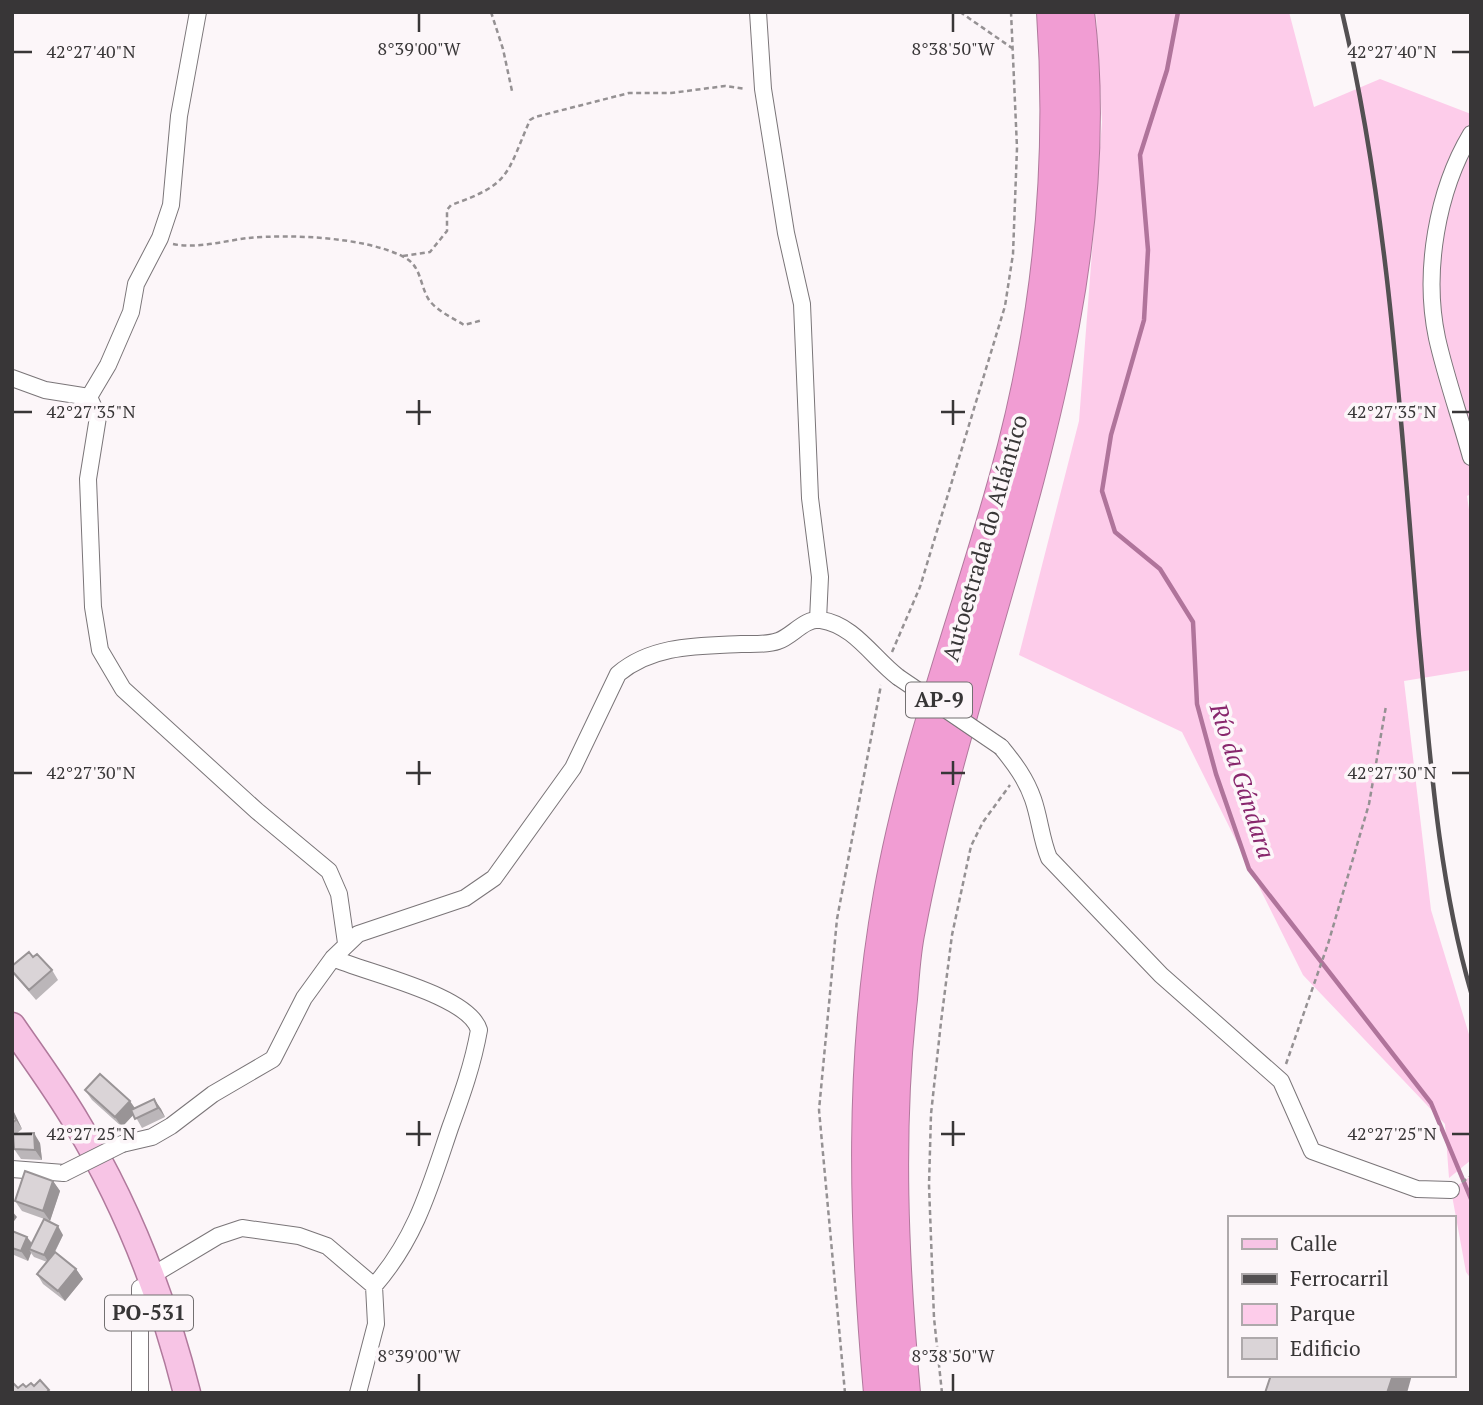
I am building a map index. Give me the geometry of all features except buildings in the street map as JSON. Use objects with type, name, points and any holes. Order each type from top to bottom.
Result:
[{"type":"highway","name":"Autoestrada do Atlántico","points":[[879,1393],[867,1258],[865,1177],[873,1005],[889,892],[904,826],[1005,477],[1030,369],[1047,272],[1055,180],[1055,61],[1052,12]]},
{"type":"highway","name":"Autoestrada do Atlántico","points":[[905,1393],[892,1163],[895,1059],[909,930],[946,776],[1028,482],[1063,332],[1083,180],[1084,103],[1079,12]]},
{"type":"main road","name":"PO-531","points":[[12,1026],[76,1121],[130,1223],[172,1393]]},
{"type":"main road","name":"PO-531","points":[[12,1048],[80,1155],[171,1329],[187,1393]]},
{"type":"street","points":[[89,397],[108,365],[131,312],[136,284],[160,238],[171,205],[185,74],[198,12]]},
{"type":"street","points":[[758,12],[763,89],[786,233],[802,304],[810,498],[820,577],[818,620]]},
{"type":"street","points":[[1471,134],[1459,154],[1442,202],[1433,303],[1437,336],[1471,457]]},
{"type":"street","points":[[12,378],[45,390],[89,397]]},
{"type":"street","points":[[89,397],[98,417],[88,479],[93,607],[100,650],[123,690],[257,811],[329,871],[339,894],[346,943]]},
{"type":"street","points":[[12,1169],[64,1173],[122,1144],[152,1137],[213,1094],[273,1059],[304,998],[346,943],[358,934],[465,898],[494,878],[573,768],[618,674],[630,664],[654,653],[687,647],[778,641],[804,624],[818,620],[849,631],[898,677],[1002,747],[1021,771],[1034,800],[1041,839],[1058,869],[1161,975],[1281,1081],[1312,1151],[1417,1189],[1451,1190]]},
{"type":"street","points":[[333,958],[436,993],[470,1014],[476,1020],[479,1030],[464,1092],[425,1202],[397,1260],[374,1286],[376,1324],[358,1393]]},
{"type":"street","points":[[141,1393],[145,1282],[218,1236],[242,1228],[299,1236],[327,1247],[374,1286]]},
{"type":"path","points":[[491,12],[503,48],[512,91]]},
{"type":"path","points":[[960,12],[1014,48]]},
{"type":"path","points":[[403,256],[430,252],[447,231],[447,210],[451,205],[498,185],[505,177],[530,120],[535,117],[643,92],[671,93],[725,86],[763,89]]},
{"type":"path","points":[[160,238],[176,245],[194,245],[292,236],[364,245],[403,256],[417,266],[430,302],[444,313],[464,325],[483,320]]},
{"type":"path","points":[[1281,1081],[1328,944],[1369,804],[1386,706]]},
{"type":"path","points":[[942,1393],[934,1318],[929,1185],[931,1114],[952,934],[971,846],[983,822],[1021,771]]},
{"type":"green space","points":[[1096,12],[1289,12],[1314,107],[1380,79],[1471,114],[1471,494],[1467,496],[1471,523],[1471,670],[1404,681],[1431,910],[1471,1041],[1471,1160],[1449,1178],[1445,1124],[1303,975],[1182,732],[1019,655],[1079,421],[1102,122]]},
{"type":"green space","points":[[1471,1176],[1471,1279],[1466,1272],[1451,1190]]},
{"type":"waterway","name":"Río da Gándara","points":[[1178,12],[1167,70],[1140,155],[1148,250],[1144,320],[1111,435],[1102,491],[1115,532],[1160,569],[1193,622],[1197,704],[1216,774],[1249,869],[1431,1103],[1471,1199]]},
{"type":"railway","points":[[1342,12],[1372,166],[1383,244],[1437,816],[1450,905],[1471,992]]}]
